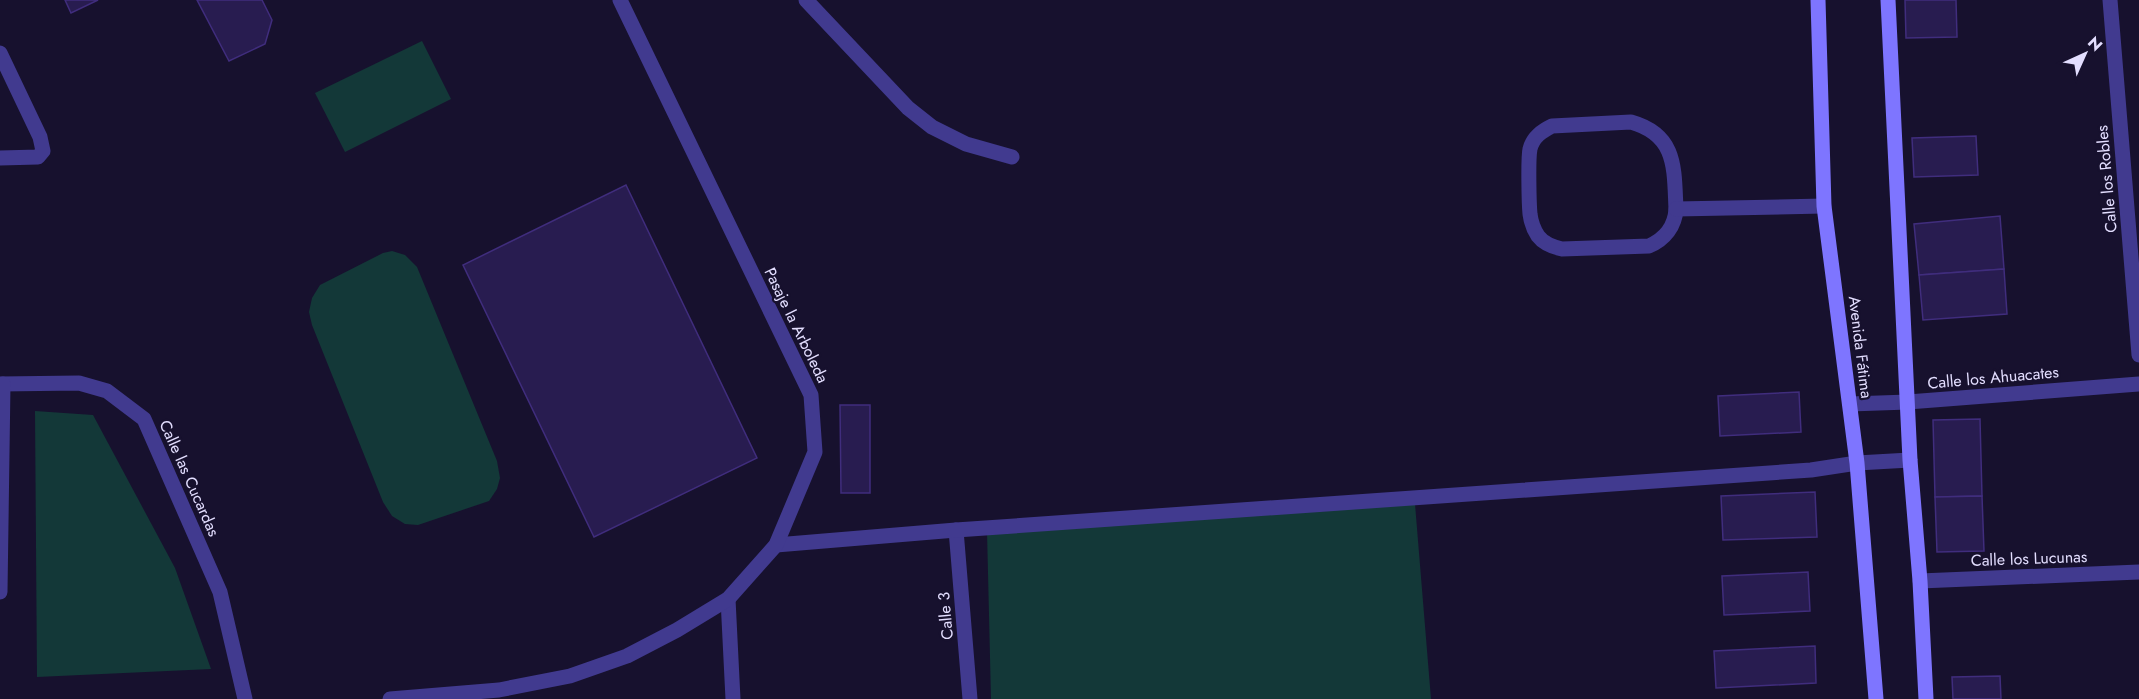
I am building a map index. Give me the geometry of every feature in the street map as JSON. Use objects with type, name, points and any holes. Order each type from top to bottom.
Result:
[{"type":"main road","name":"Avenida Fátima","points":[[1818,0],[1824,206],[1857,463],[1876,699]]},
{"type":"main road","points":[[1888,0],[1910,460],[1920,581],[1926,699]]},
{"type":"street","name":"Pasaje la Arboleda","points":[[390,699],[499,694],[570,676],[627,656],[677,630],[728,599],[776,544],[815,452],[811,395],[620,0]]},
{"type":"street","points":[[806,0],[908,108],[932,127],[966,144],[1012,158]]},
{"type":"street","name":"Calle los Robles","points":[[2110,0],[2139,355]]},
{"type":"street","points":[[0,53],[40,137],[43,151],[38,157],[0,158]]},
{"type":"street","points":[[1631,122],[1646,126],[1657,133],[1670,152],[1676,209],[1676,218],[1666,234],[1649,246],[1562,249],[1549,245],[1540,239],[1534,230],[1530,214],[1529,150],[1534,138],[1542,130],[1563,124],[1631,122]]},
{"type":"street","points":[[1676,209],[1824,206]]},
{"type":"street","name":"Calle las Cucardas","points":[[2,384],[80,383],[108,391],[144,419],[220,592],[245,699]]},
{"type":"street","points":[[0,592],[2,384]]},
{"type":"street","name":"Calle los Ahuacates","points":[[1850,404],[1908,402],[2139,384]]},
{"type":"street","points":[[776,544],[1811,470],[1857,463],[1910,460]]},
{"type":"street","name":"Calle 3","points":[[956,530],[970,699]]},
{"type":"street","name":"Calle los Lucunas","points":[[1920,581],[2139,572]]},
{"type":"street","points":[[728,599],[733,699]]},
{"type":"green space","points":[[422,41],[451,99],[345,152],[315,93]]},
{"type":"green space","points":[[392,251],[405,255],[417,267],[497,461],[500,478],[497,489],[489,501],[418,525],[405,524],[392,516],[383,502],[312,325],[309,312],[312,298],[320,285],[383,253]]},
{"type":"green space","points":[[35,411],[93,415],[175,568],[211,669],[37,677]]},
{"type":"green space","points":[[1415,504],[1431,699],[991,699],[987,531]]},
{"type":"building","points":[[65,0],[98,0],[71,13]]},
{"type":"building","points":[[197,0],[262,0],[272,20],[265,44],[229,61]]},
{"type":"building","points":[[1905,0],[1956,0],[1957,37],[1906,38]]},
{"type":"building","points":[[1976,136],[1978,175],[1914,177],[1912,138]]},
{"type":"building","points":[[626,185],[757,458],[594,537],[463,265]]},
{"type":"building","points":[[2000,216],[2004,269],[1919,275],[1914,224]]},
{"type":"building","points":[[2004,269],[2007,314],[1923,320],[1919,275]]},
{"type":"building","points":[[1799,392],[1801,432],[1720,436],[1718,396]]},
{"type":"building","points":[[840,405],[870,405],[870,493],[841,493]]},
{"type":"building","points":[[1980,419],[1982,496],[1935,497],[1933,420]]},
{"type":"building","points":[[1815,492],[1817,537],[1723,540],[1721,496]]},
{"type":"building","points":[[1982,496],[1984,551],[1937,552],[1935,497]]},
{"type":"building","points":[[1808,572],[1810,611],[1724,615],[1722,576]]},
{"type":"building","points":[[1815,646],[1816,683],[1716,688],[1714,651]]},
{"type":"building","points":[[2000,676],[2001,699],[1953,699],[1952,677]]}]
